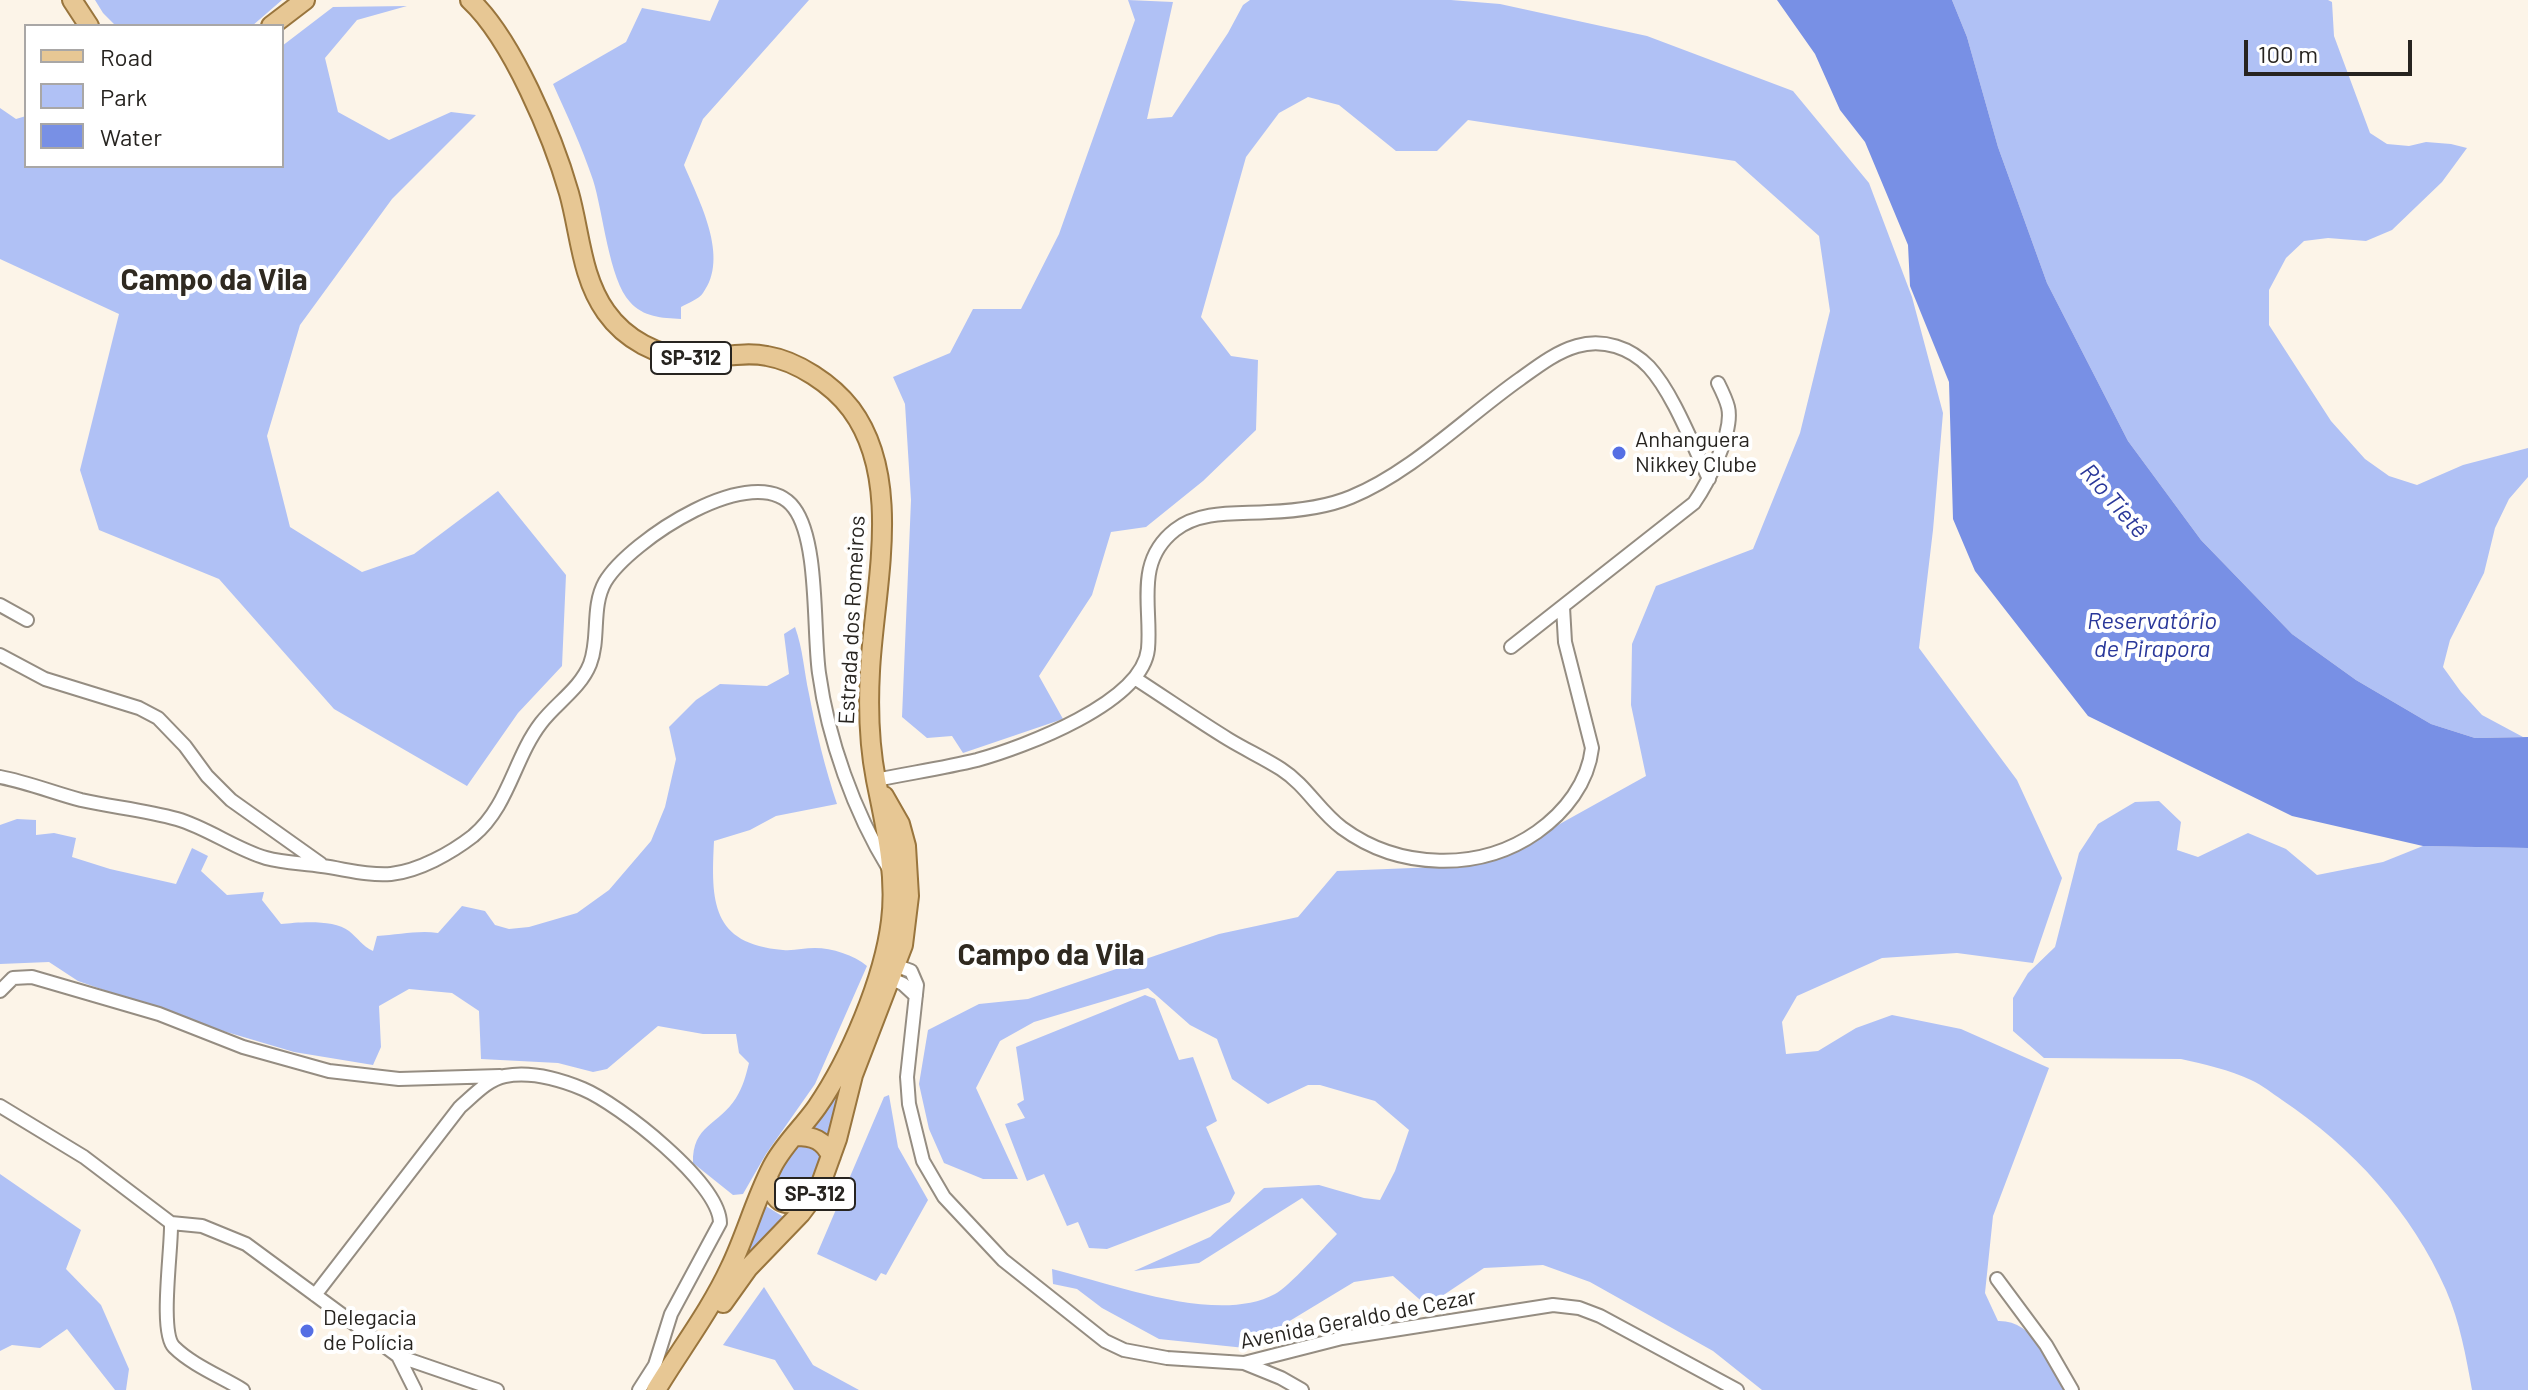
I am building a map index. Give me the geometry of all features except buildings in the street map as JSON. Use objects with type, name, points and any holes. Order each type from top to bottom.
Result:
[{"type":"main road","points":[[72,0],[88,24]]},
{"type":"main road","points":[[274,24],[305,0]]},
{"type":"main road","name":"Estrada dos Romeiros","points":[[470,0],[487,18],[503,43],[540,114],[569,194],[586,271],[597,299],[608,316],[625,334],[660,352],[690,358],[767,356],[808,373],[828,387],[842,398],[859,422],[874,463],[882,515],[869,680],[869,724],[892,873],[887,970],[819,1189],[801,1213],[748,1268],[668,1390]]},
{"type":"main road","name":"Estrada dos Romeiros","points":[[656,1390],[727,1275],[774,1164],[832,1084],[907,922],[906,846],[900,824],[877,783]]},
{"type":"main road","points":[[796,1136],[823,1142],[831,1156]]},
{"type":"main road","points":[[768,1177],[773,1195],[782,1203],[810,1200]]},
{"type":"street","points":[[877,783],[978,759],[1047,735],[1110,701],[1136,679],[1148,650],[1147,581],[1151,565],[1167,537],[1179,527],[1210,517],[1328,504],[1365,491],[1399,470],[1544,363],[1577,346],[1593,342],[1611,344],[1630,352],[1648,366],[1662,385],[1709,479]]},
{"type":"street","points":[[1511,647],[1694,503],[1709,479],[1729,419],[1728,407],[1718,383]]},
{"type":"street","points":[[0,777],[82,800],[180,820],[267,858],[392,874],[413,869],[472,836],[498,806],[534,733],[586,672],[591,662],[600,594],[634,548],[696,509],[747,494],[766,493],[785,499],[800,516],[808,542],[819,673],[826,707],[848,782],[867,832],[909,896]]},
{"type":"street","points":[[0,605],[27,620]]},
{"type":"street","points":[[1136,679],[1196,719],[1283,770],[1312,795],[1342,828],[1364,842],[1422,860],[1451,861],[1487,856],[1521,843],[1552,820],[1575,794],[1590,764],[1592,748],[1565,642],[1563,607]]},
{"type":"street","points":[[0,655],[45,679],[139,708],[158,718],[231,800],[324,866]]},
{"type":"street","name":"Avenida Geraldo de Cezar","points":[[887,970],[907,967],[915,977],[916,996],[907,1077],[909,1104],[923,1161],[944,1197],[1030,1283],[1105,1341],[1124,1350],[1167,1358],[1244,1363],[1342,1338],[1553,1305],[1579,1308],[1600,1316],[1737,1390]]},
{"type":"street","points":[[0,991],[13,978],[20,976],[159,1014],[243,1047],[329,1071],[399,1079],[533,1075],[557,1079],[587,1090],[623,1114],[688,1166],[720,1213],[720,1223],[666,1326],[655,1365],[639,1390]]},
{"type":"street","points":[[315,1295],[460,1107],[480,1089],[503,1076]]},
{"type":"street","points":[[0,1106],[84,1157],[171,1223],[202,1226],[246,1244],[398,1356],[497,1390]]},
{"type":"street","points":[[171,1223],[166,1320],[169,1340],[182,1354],[243,1390]]},
{"type":"street","points":[[1997,1279],[2046,1345],[2072,1390]]},
{"type":"street","points":[[398,1356],[415,1390]]},
{"type":"street","points":[[655,1365],[675,1359]]},
{"type":"street","points":[[1244,1363],[1302,1390]]},
{"type":"green space","points":[[95,0],[282,0],[254,24],[114,24]]},
{"type":"green space","points":[[719,0],[809,0],[703,119],[684,165],[709,229],[714,263],[711,279],[701,295],[681,307],[681,319],[660,317],[635,307],[623,292],[612,262],[593,180],[553,84],[626,42],[642,8],[710,21]]},
{"type":"green space","points":[[1128,0],[1173,2],[1147,119],[1172,117],[1243,5],[1250,0],[1451,0],[1500,4],[1647,36],[1793,91],[1869,183],[1912,297],[1943,413],[1919,648],[2017,780],[2062,878],[2033,963],[1957,953],[1882,958],[1797,996],[1782,1022],[1786,1054],[1818,1051],[1856,1028],[1892,1015],[1961,1029],[2049,1068],[1993,1216],[1985,1293],[1998,1321],[2022,1328],[2040,1345],[2066,1390],[1762,1390],[1713,1351],[1590,1282],[1543,1265],[1484,1268],[1427,1306],[1393,1276],[1354,1282],[1245,1348],[1159,1339],[1102,1308],[1077,1289],[1053,1284],[1052,1269],[1134,1292],[1195,1304],[1252,1302],[1275,1294],[1337,1234],[1302,1198],[1199,1263],[1134,1271],[1210,1237],[1264,1188],[1319,1185],[1380,1200],[1395,1171],[1409,1130],[1375,1101],[1320,1085],[1308,1085],[1268,1104],[1232,1079],[1217,1039],[1190,1025],[1148,988],[1034,1022],[1000,1041],[976,1088],[1018,1179],[983,1179],[944,1163],[929,1129],[919,1084],[928,1030],[979,1004],[1028,999],[1219,934],[1298,917],[1337,871],[1463,866],[1513,850],[1646,776],[1631,705],[1632,644],[1656,586],[1753,549],[1800,433],[1830,311],[1819,236],[1735,161],[1468,120],[1437,151],[1396,151],[1339,105],[1308,97],[1279,113],[1246,157],[1201,317],[1231,356],[1258,360],[1256,430],[1203,481],[1146,527],[1111,532],[1092,595],[1039,676],[1063,719],[963,753],[952,736],[927,738],[902,717],[911,500],[905,404],[893,377],[950,353],[973,309],[1021,309],[1059,234],[1135,20]]},
{"type":"green space","points":[[1952,0],[2328,0],[2332,2],[2334,36],[2370,133],[2387,144],[2409,146],[2426,142],[2467,148],[2442,182],[2392,230],[2366,241],[2328,238],[2304,241],[2286,258],[2269,290],[2269,325],[2331,421],[2365,459],[2389,476],[2417,485],[2463,465],[2528,448],[2528,477],[2509,499],[2495,528],[2484,573],[2450,640],[2443,667],[2482,715],[2523,737],[2475,738],[2431,724],[2356,680],[2292,634],[2201,540],[2128,441],[2047,283],[1998,147],[1967,37]]},
{"type":"green space","points":[[407,6],[357,20],[325,58],[338,112],[389,140],[451,112],[476,115],[392,199],[300,325],[267,436],[290,527],[362,572],[414,554],[498,491],[566,575],[562,666],[518,713],[467,786],[334,709],[219,579],[99,530],[80,470],[119,314],[0,259],[0,108],[16,119],[24,117],[24,168],[284,168],[284,44],[333,7]]},
{"type":"green space","points":[[795,627],[818,736],[837,804],[776,816],[750,830],[714,841],[716,900],[720,916],[741,939],[783,950],[828,949],[849,955],[867,966],[815,1084],[766,1154],[743,1194],[733,1195],[693,1163],[697,1141],[729,1107],[744,1081],[749,1063],[739,1053],[736,1034],[703,1034],[658,1026],[607,1069],[593,1072],[558,1063],[481,1059],[479,1011],[452,993],[409,989],[379,1006],[381,1047],[373,1065],[294,1052],[213,1028],[78,981],[49,962],[0,964],[0,825],[17,819],[36,820],[36,835],[54,833],[76,838],[72,857],[176,884],[192,848],[208,856],[201,871],[227,895],[264,892],[262,900],[281,924],[316,922],[343,927],[373,951],[377,936],[438,933],[462,906],[485,911],[495,925],[509,929],[529,927],[577,913],[609,890],[651,841],[665,807],[676,759],[669,727],[696,700],[720,684],[767,686],[789,674],[784,634]]},
{"type":"green space","points":[[2159,801],[2181,822],[2177,850],[2198,857],[2248,833],[2286,849],[2317,875],[2383,862],[2423,846],[2528,848],[2528,1390],[2472,1390],[2451,1302],[2416,1234],[2378,1183],[2356,1160],[2308,1118],[2271,1092],[2234,1073],[2181,1059],[2044,1058],[2013,1031],[2013,998],[2028,973],[2055,947],[2079,853],[2098,824],[2135,802]]},
{"type":"green space","points":[[1145,995],[1155,999],[1179,1060],[1193,1057],[1217,1121],[1206,1127],[1235,1193],[1230,1202],[1107,1249],[1089,1248],[1078,1222],[1067,1226],[1044,1174],[1027,1181],[1005,1124],[1025,1118],[1017,1104],[1024,1100],[1016,1047]]},
{"type":"green space","points":[[842,1083],[831,1142],[804,1131]]},
{"type":"green space","points":[[889,1095],[898,1147],[928,1200],[886,1275],[881,1273],[876,1281],[817,1254],[884,1097]]},
{"type":"green space","points":[[799,1143],[819,1148],[819,1163],[809,1187],[791,1201],[774,1186],[782,1159]]},
{"type":"green space","points":[[0,1174],[81,1230],[66,1269],[101,1305],[129,1369],[126,1390],[115,1390],[67,1329],[40,1348],[12,1345],[0,1351]]},
{"type":"green space","points":[[761,1203],[787,1216],[743,1259]]},
{"type":"green space","points":[[764,1287],[813,1365],[859,1390],[794,1390],[775,1360],[723,1345]]},
{"type":"water","name":"Reservatório de Pirapora","points":[[1777,0],[1952,0],[1967,37],[1998,147],[2047,283],[2128,441],[2201,540],[2292,634],[2356,680],[2431,724],[2475,738],[2528,737],[2528,848],[2423,846],[2292,816],[2088,716],[1975,571],[1953,519],[1949,382],[1910,286],[1908,245],[1865,142],[1840,110],[1815,54]]},
{"type":"place","name":"Anhanguera Nikkey Clube","points":[[1619,453]]},
{"type":"place","name":"Delegacia de Polícia","points":[[307,1331]]},
{"type":"district","name":"Campo da Vila","points":[[214,280]]},
{"type":"district","name":"Campo da Vila","points":[[1051,955]]},
{"type":"water label","name":"Rio Tietê","points":[[2114,501]]}]
